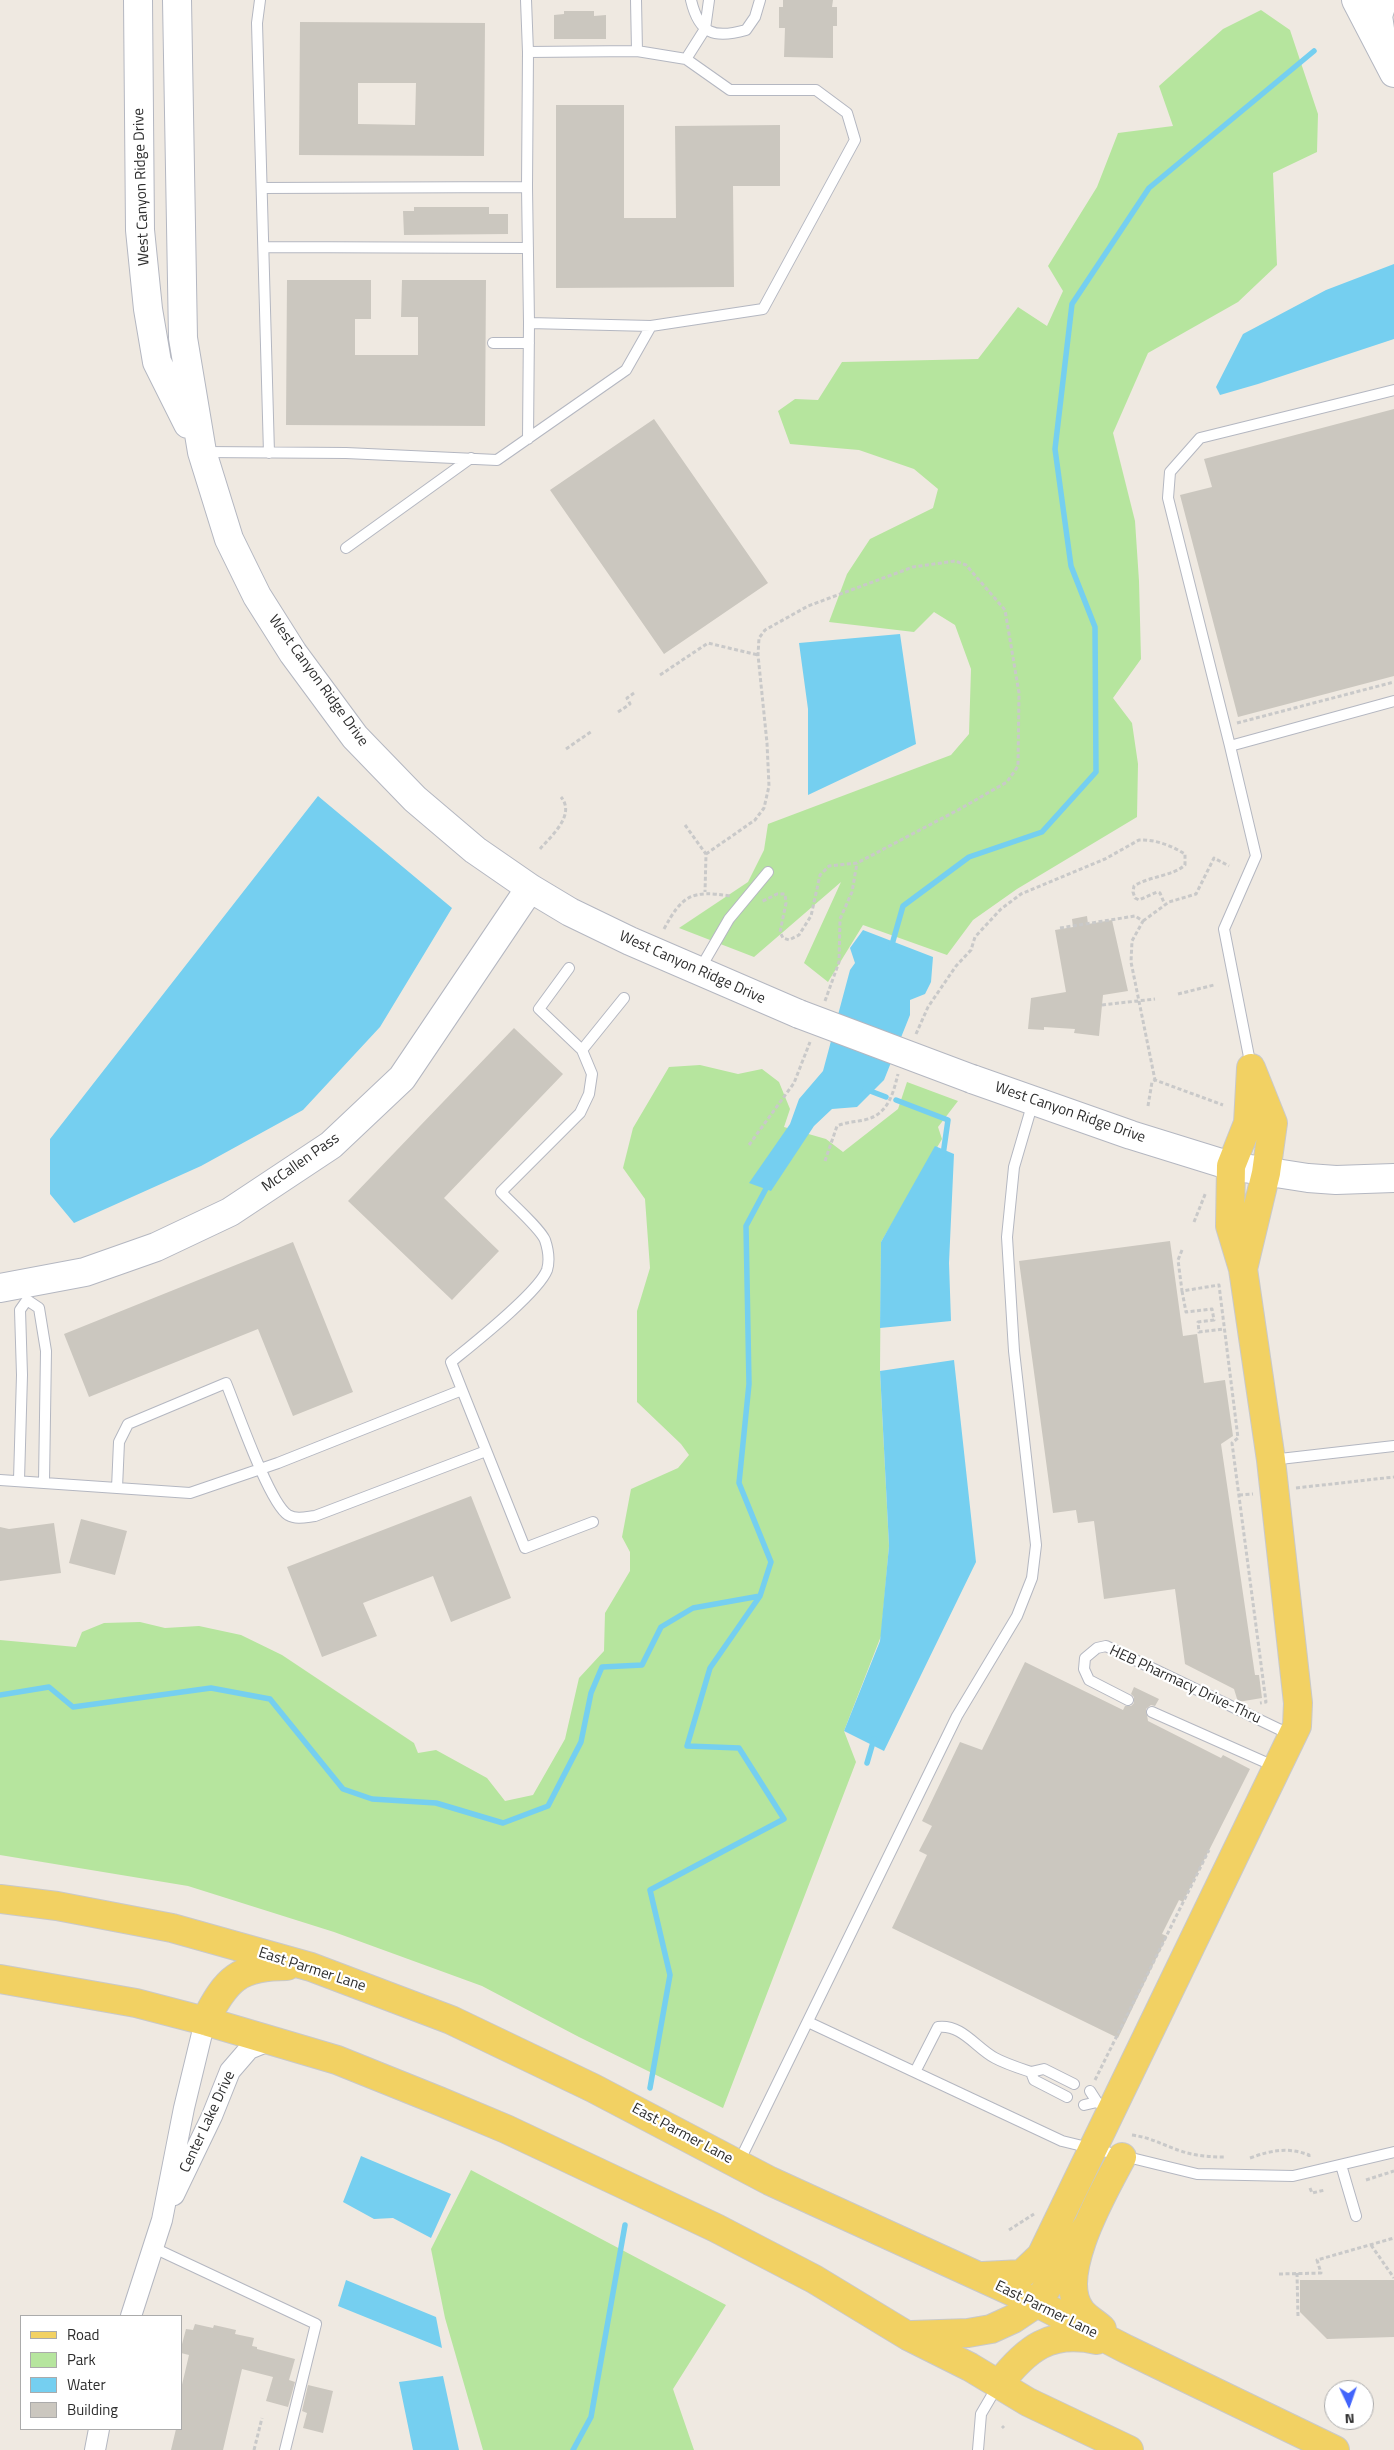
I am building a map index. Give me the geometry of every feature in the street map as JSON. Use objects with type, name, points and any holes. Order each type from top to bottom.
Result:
[{"type":"main road","points":[[976,2277],[1022,2274],[1041,2256],[1092,2149],[1104,2107],[1297,1726],[1298,1703],[1271,1460],[1243,1268],[1230,1226],[1231,1166],[1248,1123],[1251,1068]]},
{"type":"main road","points":[[1243,1268],[1266,1172],[1273,1123],[1251,1068]]},
{"type":"main road","name":"East Parmer Lane","points":[[0,1900],[58,1906],[172,1928],[311,1967],[451,2020],[593,2088],[738,2164],[976,2277],[1036,2303],[1120,2346],[1335,2450]]},
{"type":"main road","points":[[205,2020],[227,1985],[251,1968],[311,1967]]},
{"type":"main road","points":[[0,1979],[136,2003],[205,2020],[337,2060],[439,2100],[605,2174],[716,2228],[814,2279],[908,2336],[970,2367],[1028,2402],[1129,2450]]},
{"type":"main road","points":[[908,2336],[968,2333],[991,2329],[1036,2303],[1086,2228],[1124,2146]]},
{"type":"main road","points":[[1086,2228],[1072,2283],[1081,2311],[1120,2346]]},
{"type":"main road","points":[[999,2384],[1015,2363],[1042,2343],[1061,2336],[1078,2336],[1120,2346]]},
{"type":"street","points":[[130,0],[138,33]]},
{"type":"street","name":"West Canyon Ridge Drive","points":[[138,0],[140,230],[148,309],[158,362],[202,452]]},
{"type":"street","name":"West Canyon Ridge Drive","points":[[177,0],[182,338],[202,452],[229,539],[257,596],[293,653],[355,737],[415,799],[475,850],[530,888],[570,912],[799,1014],[1033,1102],[1231,1166],[1336,1180],[1394,1178]]},
{"type":"street","points":[[178,46],[190,0]]},
{"type":"street","points":[[1356,0],[1389,62]]},
{"type":"street","points":[[1383,0],[1378,16],[1389,62]]},
{"type":"street","name":"McCallen Pass","points":[[17,1290],[85,1272],[156,1247],[230,1212],[331,1145],[402,1078],[530,888]]},
{"type":"street","name":"Center Lake Drive","points":[[130,2315],[162,2220],[184,2108],[205,2020]]},
{"type":"street","name":"Center Lake Drive","points":[[162,2220],[212,2116],[230,2072],[250,2049],[272,2040]]},
{"type":"street","points":[[95,2450],[99,2430]]},
{"type":"lane","points":[[260,0],[257,23],[269,452]]},
{"type":"lane","points":[[526,0],[528,52],[526,187],[529,323],[528,439]]},
{"type":"lane","points":[[636,0],[636,51]]},
{"type":"lane","points":[[691,0],[696,19],[705,30],[727,35],[746,30],[755,17],[760,0]]},
{"type":"lane","points":[[686,59],[705,30],[709,0]]},
{"type":"lane","points":[[528,52],[636,51],[686,59],[730,90],[816,90],[847,113],[856,140],[763,309],[651,326],[529,323]]},
{"type":"lane","points":[[262,188],[526,187]]},
{"type":"lane","points":[[264,247],[528,248]]},
{"type":"lane","points":[[202,452],[346,453],[497,460],[626,370],[651,326]]},
{"type":"lane","points":[[493,344],[529,344]]},
{"type":"lane","points":[[1251,1068],[1224,929],[1256,856],[1168,498],[1170,472],[1200,438],[1394,390]]},
{"type":"lane","points":[[346,548],[470,458]]},
{"type":"lane","points":[[1230,746],[1393,704]]},
{"type":"lane","points":[[700,971],[729,919],[768,872]]},
{"type":"lane","points":[[569,968],[539,1009],[582,1050],[592,1074],[589,1094],[580,1113],[501,1192],[544,1237],[549,1253],[547,1270],[536,1286],[490,1330],[451,1362],[525,1548],[593,1522]]},
{"type":"lane","points":[[582,1050],[624,998]]},
{"type":"lane","points":[[738,2164],[957,1716],[1017,1616],[1032,1578],[1036,1545],[1014,1351],[1007,1237],[1014,1167],[1033,1102]]},
{"type":"lane","points":[[17,1290],[20,1310],[22,1375],[19,1480]]},
{"type":"lane","points":[[17,1290],[39,1308],[46,1351],[44,1482]]},
{"type":"lane","points":[[117,1488],[119,1442],[128,1424],[226,1383],[260,1469],[279,1505],[288,1514],[300,1518],[314,1516],[486,1451]]},
{"type":"lane","points":[[0,1480],[190,1493],[260,1469],[462,1390]]},
{"type":"lane","points":[[1271,1460],[1394,1446]]},
{"type":"lane","name":"HEB Pharmacy Drive-Thru","points":[[1128,1700],[1089,1680],[1084,1669],[1085,1658],[1096,1648],[1106,1646],[1292,1736]]},
{"type":"lane","points":[[1152,1712],[1277,1768]]},
{"type":"lane","points":[[808,2022],[1062,2142],[1092,2149],[1124,2146],[1197,2174],[1293,2176],[1394,2152]]},
{"type":"lane","points":[[914,2072],[938,2027],[946,2026],[959,2031],[994,2058],[1031,2072],[1044,2069],[1074,2084]]},
{"type":"lane","points":[[1031,2072],[1034,2080],[1067,2097]]},
{"type":"lane","points":[[1090,2091],[1104,2107]]},
{"type":"lane","points":[[1084,2105],[1104,2107]]},
{"type":"lane","points":[[1341,2165],[1356,2216]]},
{"type":"lane","points":[[154,2248],[316,2324],[285,2450]]},
{"type":"lane","points":[[978,2450],[981,2414],[999,2384]]},
{"type":"path","points":[[664,929],[676,906],[705,892],[761,902],[777,894],[784,894],[786,903],[780,932],[784,938],[790,940],[799,935],[811,916],[820,875],[829,866],[857,863],[1007,782],[1018,766],[1019,693],[1005,610],[966,565],[955,561],[913,567],[808,606],[765,630],[759,638],[758,655],[768,752],[769,786],[764,808],[754,820],[706,854]]},
{"type":"path","points":[[660,675],[708,643],[758,655]]},
{"type":"path","points":[[1237,723],[1394,682]]},
{"type":"path","points":[[618,712],[630,704],[627,698],[634,693]]},
{"type":"path","points":[[566,749],[592,731]]},
{"type":"path","points":[[540,849],[564,819],[567,810],[566,802],[561,797]]},
{"type":"path","points":[[685,824],[706,854],[705,892]]},
{"type":"path","points":[[912,1042],[928,1007],[956,966],[971,950],[975,937],[1001,908],[1021,894],[1105,859],[1139,840],[1146,840],[1173,847],[1185,854],[1185,865],[1180,870],[1146,879],[1134,886],[1135,898],[1139,900],[1151,893],[1157,892],[1160,893],[1165,905]]},
{"type":"path","points":[[1148,1106],[1152,1082],[1155,1080],[1131,949],[1135,933],[1143,921],[1165,905],[1196,894],[1214,858],[1229,866]]},
{"type":"path","points":[[1060,928],[1135,916],[1143,921]]},
{"type":"path","points":[[1178,994],[1214,985]]},
{"type":"path","points":[[1102,1005],[1140,1003],[1155,999]]},
{"type":"path","points":[[825,1161],[837,1126],[866,1120],[887,1106],[900,1068]]},
{"type":"path","points":[[1155,1080],[1223,1105]]},
{"type":"path","points":[[1194,1222],[1207,1189]]},
{"type":"path","points":[[1182,1250],[1178,1260],[1186,1312],[1212,1310],[1214,1320],[1198,1322],[1199,1332],[1224,1329]]},
{"type":"path","points":[[1182,1291],[1218,1285],[1238,1438],[1232,1443],[1266,1702],[1254,1703]]},
{"type":"path","points":[[1292,1489],[1394,1478]]},
{"type":"path","points":[[1239,1495],[1253,1494]]},
{"type":"path","points":[[1090,2091],[1213,1843]]},
{"type":"path","points":[[1124,2146],[1150,2138],[1181,2151],[1203,2156],[1225,2157]]},
{"type":"path","points":[[1250,2158],[1288,2148],[1309,2155],[1309,2160]]},
{"type":"path","points":[[1366,2180],[1394,2171]]},
{"type":"path","points":[[1310,2188],[1312,2193],[1325,2190]]},
{"type":"path","points":[[1009,2230],[1033,2216],[1038,2209]]},
{"type":"path","points":[[1279,2274],[1321,2273],[1317,2260],[1394,2238]]},
{"type":"path","points":[[1371,2245],[1394,2278]]},
{"type":"path","points":[[1297,2273],[1298,2317]]},
{"type":"path","points":[[254,2450],[262,2418]]},
{"type":"green space","points":[[1261,10],[1290,30],[1318,114],[1317,152],[1273,173],[1277,265],[1238,302],[1148,353],[1113,433],[1135,521],[1139,581],[1141,659],[1113,698],[1132,723],[1138,764],[1137,817],[1017,889],[973,920],[947,955],[863,925],[828,982],[804,963],[841,882],[754,957],[679,928],[748,882],[764,850],[768,824],[951,755],[969,734],[971,669],[955,625],[934,612],[914,632],[829,622],[847,574],[870,539],[933,508],[938,489],[914,469],[859,450],[790,444],[778,411],[795,399],[818,400],[842,362],[978,359],[1018,307],[1047,326],[1063,291],[1048,266],[1097,187],[1118,133],[1173,126],[1159,86],[1223,29]]},
{"type":"green space","points":[[700,1065],[738,1074],[762,1069],[779,1082],[790,1109],[784,1127],[826,1139],[843,1152],[898,1109],[907,1082],[958,1101],[938,1127],[942,1139],[881,1242],[880,1371],[889,1546],[881,1636],[844,1731],[856,1762],[723,2108],[579,2037],[482,1986],[334,1932],[188,1886],[0,1855],[0,1640],[76,1647],[82,1632],[104,1623],[140,1622],[165,1628],[199,1626],[241,1635],[282,1655],[414,1743],[418,1753],[436,1750],[487,1778],[505,1801],[533,1795],[565,1739],[579,1678],[604,1651],[605,1613],[630,1571],[630,1552],[622,1537],[631,1489],[678,1468],[689,1455],[681,1444],[637,1402],[637,1311],[650,1268],[645,1199],[623,1168],[633,1128],[669,1067]]},
{"type":"green space","points":[[471,2170],[726,2305],[673,2389],[694,2450],[483,2450],[445,2318],[431,2249]]},
{"type":"water","points":[[1394,264],[1394,339],[1220,395],[1216,387],[1243,334],[1326,290]]},
{"type":"water","points":[[900,634],[916,744],[808,795],[808,709],[799,643]]},
{"type":"water","points":[[318,796],[452,908],[380,1027],[303,1110],[201,1166],[74,1223],[50,1194],[50,1139]]},
{"type":"water","points":[[863,930],[933,957],[931,982],[925,994],[910,1000],[910,1015],[884,1080],[857,1107],[832,1109],[814,1126],[771,1191],[749,1183],[790,1124],[799,1099],[823,1071],[850,970],[855,963],[850,948]]},
{"type":"water","points":[[935,1146],[954,1154],[949,1263],[951,1321],[880,1328],[881,1242]]},
{"type":"water","points":[[954,1360],[976,1562],[884,1751],[844,1731],[880,1641],[889,1546],[880,1371]]},
{"type":"water","points":[[361,2156],[451,2194],[431,2238],[393,2218],[374,2219],[343,2202]]},
{"type":"water","points":[[346,2280],[436,2317],[442,2348],[338,2306]]},
{"type":"water","points":[[443,2376],[459,2450],[413,2450],[399,2382]]},
{"type":"building","points":[[783,0],[833,0],[832,7],[837,7],[837,26],[833,26],[833,58],[784,57],[785,28],[779,28],[779,7],[783,7]]},
{"type":"building","points":[[564,11],[594,11],[594,16],[606,15],[606,39],[554,39],[554,15],[564,14]]},
{"type":"building","points":[[300,22],[485,23],[484,156],[299,155]],"holes":[[[358,83],[416,83],[415,125],[358,124]]]},
{"type":"building","points":[[556,105],[624,105],[624,218],[676,218],[675,126],[780,125],[780,186],[733,186],[734,287],[556,288]]},
{"type":"building","points":[[414,207],[489,207],[489,214],[508,214],[508,234],[404,235],[403,211],[414,211]]},
{"type":"building","points":[[287,280],[371,280],[371,319],[355,319],[355,355],[418,355],[418,317],[401,317],[402,280],[486,280],[485,426],[286,425]]},
{"type":"building","points":[[1394,409],[1394,676],[1238,717],[1180,495],[1212,487],[1204,459]]},
{"type":"building","points":[[654,419],[768,583],[664,654],[550,490]]},
{"type":"building","points":[[1087,916],[1088,924],[1112,920],[1128,991],[1103,995],[1099,1036],[1074,1033],[1075,1029],[1044,1027],[1044,1030],[1028,1029],[1031,998],[1066,992],[1055,930],[1073,927],[1072,919]]},
{"type":"building","points":[[514,1028],[563,1074],[444,1198],[499,1251],[452,1300],[348,1201]]},
{"type":"building","points":[[1170,1241],[1183,1336],[1197,1334],[1204,1383],[1225,1380],[1233,1436],[1221,1444],[1255,1675],[1259,1675],[1262,1698],[1238,1702],[1234,1689],[1185,1664],[1175,1589],[1104,1599],[1094,1521],[1078,1523],[1076,1510],[1053,1513],[1019,1261]]},
{"type":"building","points":[[293,1242],[353,1392],[293,1416],[258,1329],[89,1397],[64,1334]]},
{"type":"building","points":[[471,1496],[511,1598],[451,1622],[433,1576],[363,1603],[377,1636],[322,1657],[287,1567]]},
{"type":"building","points":[[81,1519],[127,1531],[115,1575],[69,1563]]},
{"type":"building","points":[[54,1523],[61,1573],[0,1581],[0,1527],[9,1529]]},
{"type":"building","points":[[1025,1662],[1123,1710],[1125,1706],[1131,1706],[1134,1703],[1134,1697],[1131,1694],[1134,1687],[1159,1699],[1155,1706],[1151,1705],[1146,1709],[1148,1721],[1221,1758],[1223,1755],[1250,1769],[1183,1902],[1179,1900],[1162,1934],[1167,1936],[1118,2038],[892,1928],[927,1855],[919,1851],[932,1826],[922,1821],[960,1742],[982,1750]]},
{"type":"building","points":[[1300,2280],[1394,2280],[1394,2337],[1327,2339],[1300,2312]]},
{"type":"building","points":[[195,2324],[213,2328],[214,2325],[236,2330],[235,2334],[254,2338],[252,2346],[257,2347],[257,2349],[295,2359],[289,2380],[295,2382],[288,2407],[266,2401],[273,2377],[242,2369],[223,2450],[171,2450],[176,2430],[182,2430],[182,2385],[189,2355],[182,2353],[182,2344],[186,2329],[193,2330]]},
{"type":"building","points":[[308,2385],[333,2391],[323,2433],[303,2428],[307,2413],[302,2411]]},
{"type":"waterway","points":[[891,948],[903,906],[969,857],[1042,832],[1096,772],[1095,627],[1071,566],[1055,449],[1072,304],[1149,188],[1314,51]]},
{"type":"waterway","points":[[865,1089],[886,1097]]},
{"type":"waterway","points":[[896,1100],[948,1120],[943,1155]]},
{"type":"waterway","points":[[650,2088],[670,1975],[650,1890],[784,1819],[739,1748],[687,1746],[710,1668],[760,1596],[771,1562],[739,1483],[749,1384],[746,1226],[769,1183]]},
{"type":"waterway","points":[[0,1695],[49,1687],[73,1707],[211,1688],[270,1699],[343,1789],[372,1799],[436,1803],[503,1823],[548,1806],[581,1742],[591,1693],[602,1667],[642,1665],[661,1627],[693,1608],[760,1596]]},
{"type":"waterway","points":[[867,1763],[874,1739]]},
{"type":"waterway","points":[[573,2450],[591,2417],[625,2225]]}]
